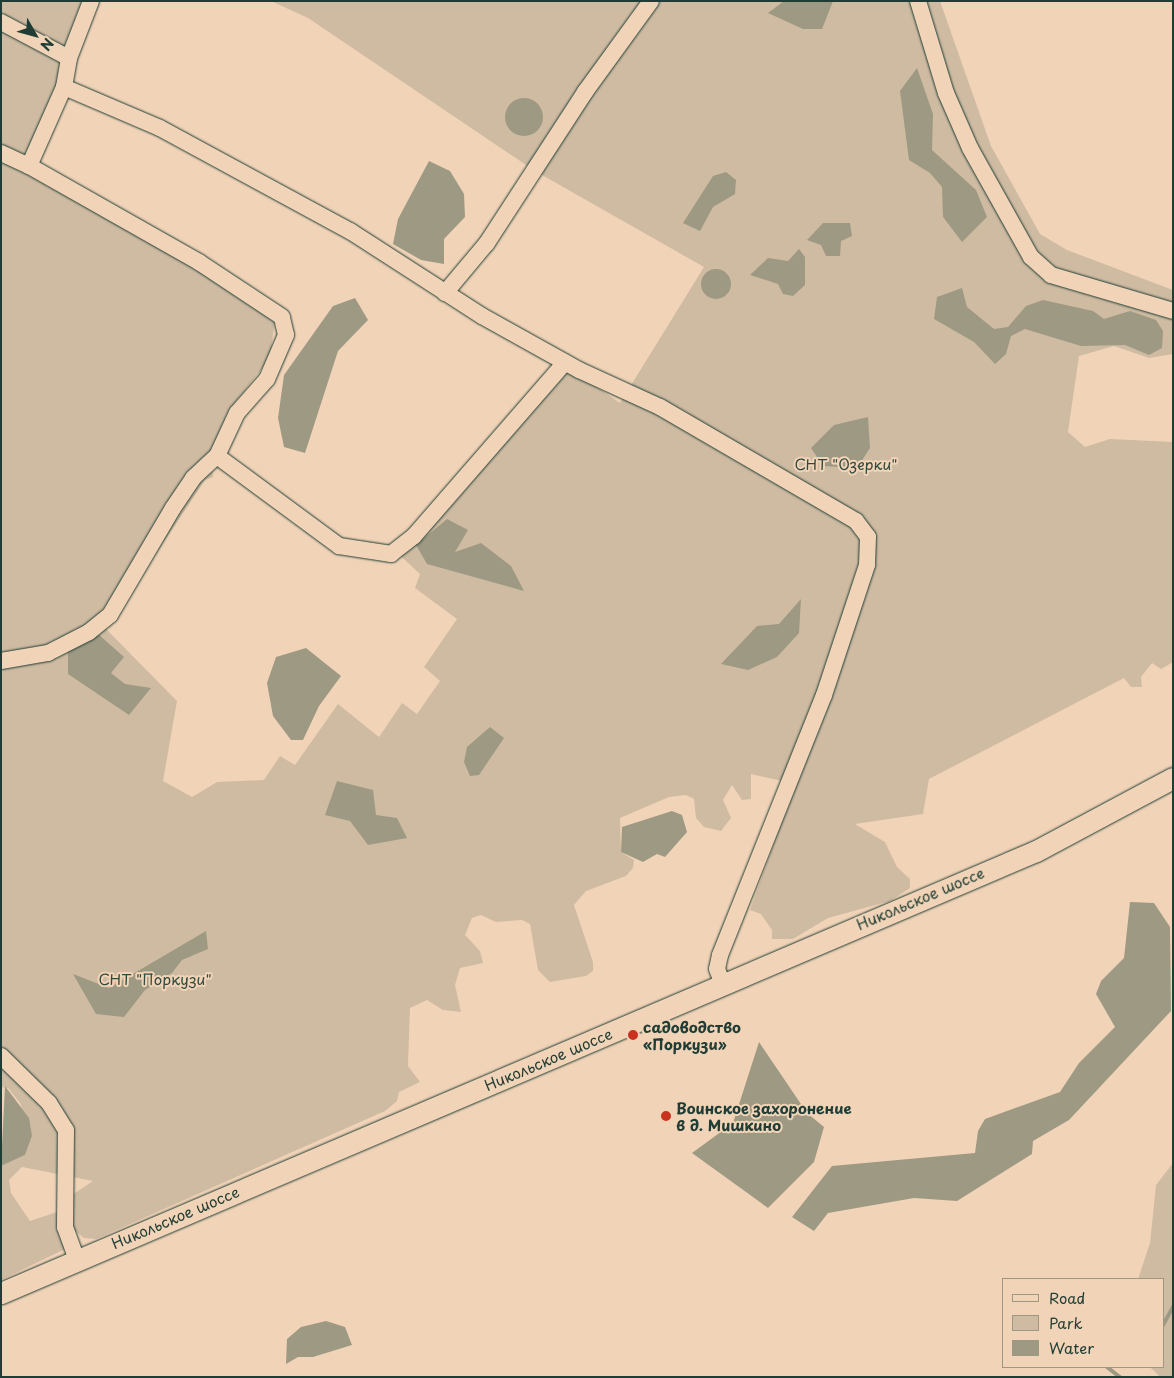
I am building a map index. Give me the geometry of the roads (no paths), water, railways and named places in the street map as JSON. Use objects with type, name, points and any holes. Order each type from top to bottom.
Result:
[{"type":"main road","name":"Никольское шоссе","points":[[1,1293],[722,982],[1036,851],[1173,778]]},
{"type":"street","points":[[29,166],[64,87],[69,58],[91,1]]},
{"type":"street","points":[[445,293],[487,243],[585,92],[651,1]]},
{"type":"street","points":[[918,1],[946,93],[970,148],[1031,257],[1051,275],[1173,311]]},
{"type":"street","points":[[1,22],[69,58]]},
{"type":"street","points":[[64,87],[230,164],[350,231],[445,293],[565,362],[660,407],[856,521],[868,537],[867,565],[824,695],[720,955],[717,969],[722,982]]},
{"type":"street","points":[[1,153],[29,166],[199,262],[282,318],[286,335],[281,353],[267,379],[238,413],[217,456],[194,478],[173,508],[110,615],[89,632],[48,653],[1,661]]},
{"type":"street","points":[[217,456],[340,546],[391,554],[439,509],[565,362]]},
{"type":"street","points":[[1,1056],[49,1103],[66,1130],[66,1228],[77,1260]]},
{"type":"water","points":[[784,1],[833,1],[822,29],[803,29],[768,13]]},
{"type":"water","points":[[917,68],[933,114],[932,150],[976,190],[987,217],[962,242],[943,217],[942,187],[930,173],[909,160],[900,91]]},
{"type":"water","points":[[524,98],[537,104],[543,117],[537,130],[524,136],[511,130],[505,117],[511,104]]},
{"type":"water","points":[[429,161],[450,171],[464,194],[465,217],[444,239],[444,264],[421,260],[393,244],[398,219]]},
{"type":"water","points":[[726,172],[736,180],[735,194],[713,207],[700,231],[683,223],[713,176]]},
{"type":"water","points":[[823,223],[850,223],[852,236],[841,241],[840,256],[826,256],[821,245],[807,240]]},
{"type":"water","points":[[799,249],[805,257],[805,285],[793,296],[783,294],[778,284],[750,275],[768,258],[788,261]]},
{"type":"water","points":[[716,269],[727,273],[731,284],[727,295],[716,299],[705,295],[701,284],[705,273]]},
{"type":"water","points":[[962,288],[967,307],[994,329],[1008,327],[1026,306],[1043,300],[1093,311],[1104,319],[1130,311],[1156,320],[1163,331],[1162,348],[1149,355],[1125,345],[1081,346],[1025,329],[1011,336],[1006,354],[995,364],[974,342],[934,319],[937,297]]},
{"type":"water","points":[[355,298],[368,320],[338,351],[305,453],[284,447],[278,418],[284,375],[333,306]]},
{"type":"water","points":[[868,417],[870,448],[857,468],[823,466],[811,448],[834,425]]},
{"type":"water","points":[[447,519],[468,530],[455,552],[481,543],[511,566],[524,591],[427,564],[416,545]]},
{"type":"water","points":[[801,599],[799,633],[777,657],[748,670],[721,664],[757,626],[779,624]]},
{"type":"water","points":[[98,634],[124,657],[111,673],[125,684],[151,688],[129,715],[68,674],[68,647]]},
{"type":"water","points":[[306,648],[341,676],[319,706],[303,740],[291,740],[273,716],[267,683],[276,657]]},
{"type":"water","points":[[490,727],[504,738],[479,775],[470,776],[464,762],[467,747]]},
{"type":"water","points":[[337,781],[373,790],[376,815],[397,818],[407,838],[368,845],[350,821],[325,815]]},
{"type":"water","points":[[672,811],[682,815],[687,832],[665,857],[657,854],[643,862],[621,852],[622,827]]},
{"type":"water","points":[[1130,902],[1154,903],[1170,927],[1171,1011],[1069,1120],[1033,1141],[1032,1154],[957,1201],[914,1198],[828,1213],[814,1231],[792,1217],[832,1166],[975,1153],[978,1131],[985,1119],[1060,1092],[1079,1063],[1115,1027],[1096,994],[1101,981],[1124,958]]},
{"type":"water","points":[[206,931],[208,949],[182,960],[172,973],[145,990],[124,1017],[96,1014],[73,974],[109,988]]},
{"type":"water","points":[[759,1042],[807,1113],[824,1127],[814,1162],[768,1208],[692,1153],[733,1123]]},
{"type":"water","points":[[5,1086],[29,1118],[32,1136],[25,1155],[1,1166]]},
{"type":"water","points":[[326,1321],[345,1327],[352,1345],[313,1357],[298,1357],[286,1364],[287,1339],[301,1327]]},
{"type":"waterway","points":[[1164,1323],[1173,1307]]},
{"type":"waterway","points":[[1108,1368],[1120,1377]]},
{"type":"place","name":"садоводство «Поркузи»","points":[[633,1035]]},
{"type":"place","name":"Воинское захоронение в д. Мишкино","points":[[666,1116]]},
{"type":"park label","name":"СНТ \"Озерки\"","points":[[846,464]]},
{"type":"park label","name":"СНТ \"Поркузи\"","points":[[155,979]]}]
